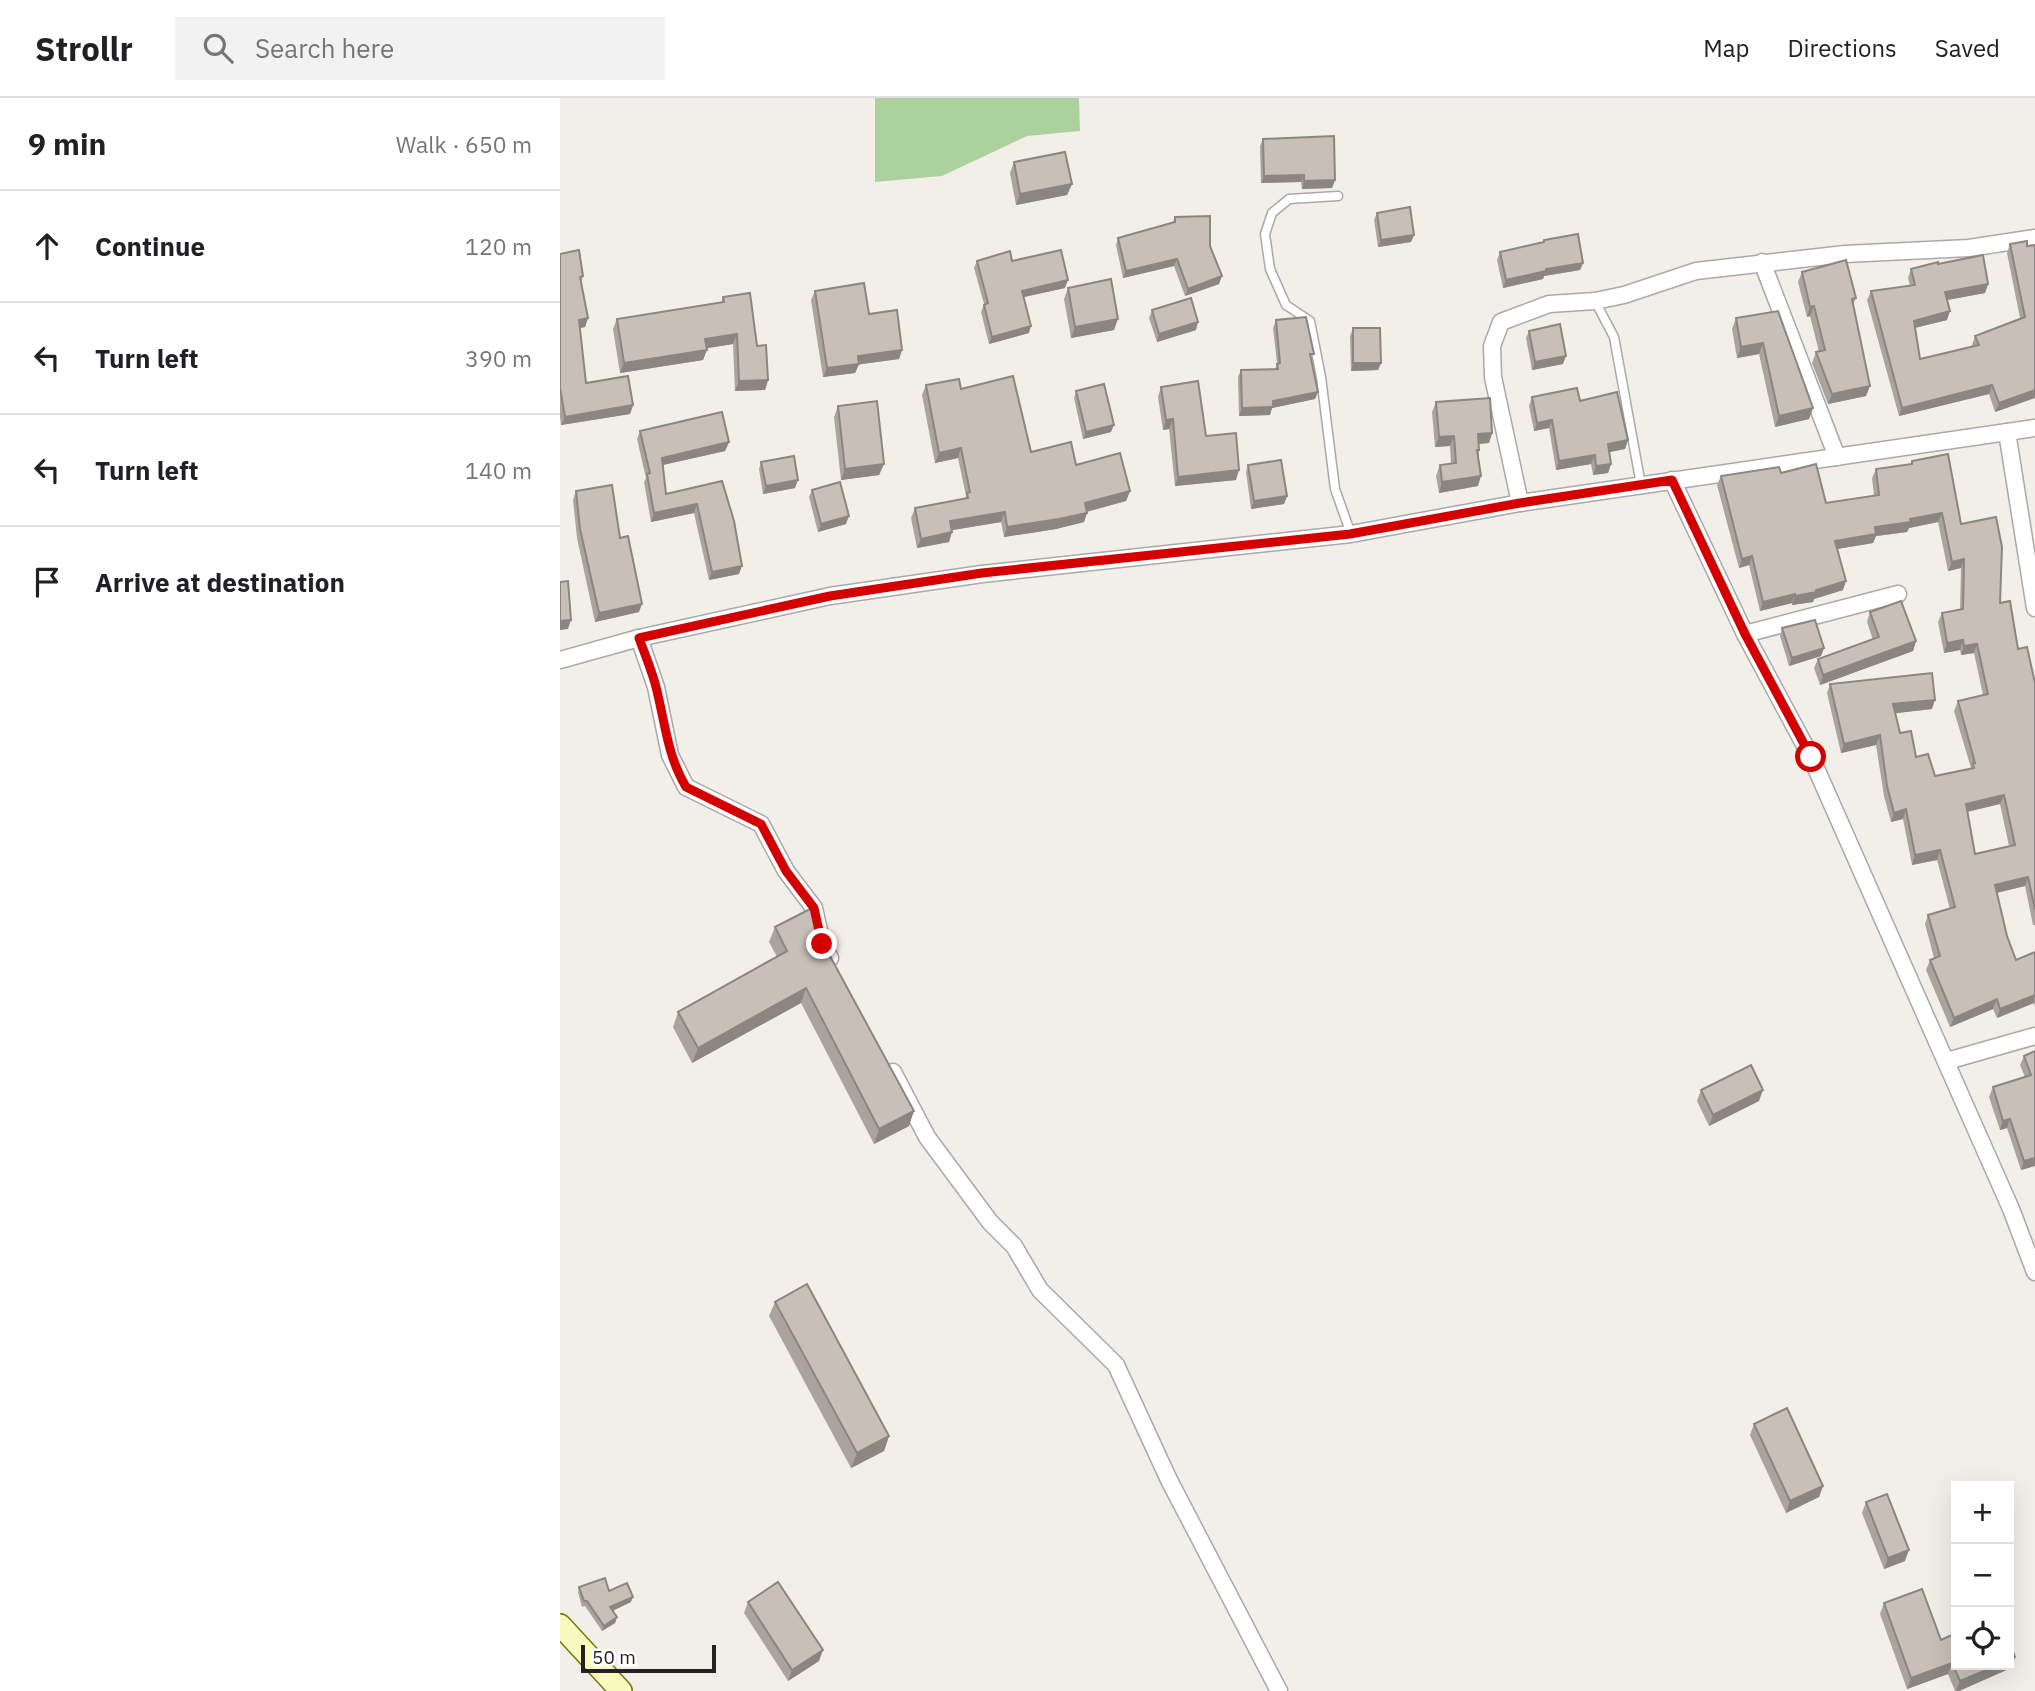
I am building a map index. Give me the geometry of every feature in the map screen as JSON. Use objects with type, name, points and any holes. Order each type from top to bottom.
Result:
[{"type":"main road","points":[[560,1625],[621,1691]]},
{"type":"street","points":[[1520,503],[1493,377],[1492,346],[1501,322],[1549,304],[1595,301],[1624,295],[1696,271],[1845,254],[1969,248],[2035,238]]},
{"type":"street","points":[[1762,262],[1838,457]]},
{"type":"street","points":[[560,660],[639,638],[830,596],[982,573],[1350,534],[1520,503],[2035,428]]},
{"type":"street","points":[[2007,432],[2035,608]]},
{"type":"street","points":[[1672,480],[1745,634],[1811,757],[1947,1061],[2035,1272]]},
{"type":"street","points":[[1745,634],[1898,594]]},
{"type":"street","points":[[639,638],[656,687],[670,755],[678,775],[686,787],[761,824],[786,871],[814,908],[822,944],[835,968]]},
{"type":"street","points":[[1947,1061],[2035,1036]]},
{"type":"street","points":[[888,1064],[927,1137],[990,1222],[1014,1246],[1040,1290],[1116,1365],[1169,1480],[1279,1691]]},
{"type":"lane","points":[[1338,196],[1289,200],[1272,213],[1265,234],[1270,269],[1286,305],[1310,321],[1321,377],[1335,489],[1350,534]]},
{"type":"lane","points":[[1595,301],[1614,337],[1641,485]]},
{"type":"green space","points":[[875,98],[1079,98],[1080,131],[1027,136],[942,176],[875,182]]},
{"type":"building","points":[[1334,136],[1335,180],[1304,181],[1304,175],[1264,176],[1263,139]]},
{"type":"building","points":[[1065,152],[1072,184],[1020,194],[1014,162]]},
{"type":"building","points":[[1410,207],[1414,235],[1381,240],[1377,213]]},
{"type":"building","points":[[1210,216],[1210,246],[1222,276],[1188,289],[1177,259],[1126,271],[1118,238],[1175,222],[1175,217]]},
{"type":"building","points":[[1578,234],[1583,263],[1546,269],[1506,280],[1500,252]]},
{"type":"building","points":[[2027,241],[2027,246],[2035,245],[2035,390],[1999,403],[1992,385],[1902,408],[1871,291],[1915,285],[1911,269],[1983,255],[1988,284],[1945,292],[1950,311],[1914,321],[1920,359],[1979,345],[1975,336],[2025,317],[2010,244]]},
{"type":"building","points":[[579,250],[583,276],[580,277],[588,318],[579,320],[586,383],[628,376],[633,405],[565,417],[560,388],[560,254]]},
{"type":"building","points":[[1061,250],[1068,280],[1022,291],[1031,326],[992,337],[984,305],[988,303],[977,261],[1010,251],[1012,261]]},
{"type":"building","points":[[1846,260],[1856,298],[1852,299],[1870,386],[1832,394],[1816,352],[1825,350],[1814,306],[1810,307],[1802,272]]},
{"type":"building","points":[[1111,279],[1118,319],[1075,327],[1068,288]]},
{"type":"building","points":[[864,283],[869,314],[897,310],[902,350],[858,356],[859,364],[827,368],[815,291]]},
{"type":"building","points":[[750,293],[757,346],[766,345],[768,380],[739,381],[737,334],[705,339],[707,350],[624,363],[617,319],[724,302],[723,297]]},
{"type":"building","points":[[1191,298],[1198,322],[1159,334],[1152,310]]},
{"type":"building","points":[[1778,311],[1813,408],[1779,416],[1763,343],[1741,347],[1736,318]]},
{"type":"building","points":[[1306,317],[1318,392],[1273,401],[1273,407],[1242,408],[1241,370],[1278,369],[1277,364],[1280,363],[1276,320]]},
{"type":"building","points":[[1560,324],[1566,356],[1535,362],[1529,331]]},
{"type":"building","points":[[1353,328],[1380,328],[1381,363],[1353,363]]},
{"type":"building","points":[[1013,376],[1031,452],[1071,442],[1076,465],[1120,453],[1130,491],[1085,503],[1087,513],[1007,527],[1005,512],[950,521],[952,532],[921,539],[915,508],[968,498],[967,493],[970,492],[961,448],[939,453],[926,385],[959,379],[961,389]]},
{"type":"building","points":[[1198,381],[1206,436],[1236,433],[1239,470],[1178,477],[1173,419],[1166,420],[1161,387]]},
{"type":"building","points":[[1104,384],[1114,425],[1086,432],[1076,391]]},
{"type":"building","points":[[1577,388],[1580,401],[1617,392],[1628,440],[1608,444],[1611,464],[1596,466],[1595,455],[1559,461],[1552,420],[1537,423],[1532,397]]},
{"type":"building","points":[[1490,398],[1492,433],[1478,434],[1477,450],[1481,476],[1442,482],[1440,465],[1456,463],[1454,436],[1439,437],[1436,402]]},
{"type":"building","points":[[877,401],[884,464],[845,469],[838,406]]},
{"type":"building","points":[[722,412],[729,442],[662,458],[666,494],[722,481],[734,521],[742,566],[712,572],[697,504],[654,513],[647,474],[650,473],[640,431]]},
{"type":"building","points":[[1948,454],[1961,524],[1996,517],[2002,547],[2000,603],[2010,601],[2018,649],[2027,647],[2035,683],[2035,910],[2028,877],[1995,885],[2007,936],[2016,960],[2035,952],[2035,995],[2000,1009],[1997,999],[1954,1018],[1930,960],[1940,956],[1928,915],[1955,907],[1940,850],[1915,855],[1906,809],[1894,813],[1887,786],[1880,735],[1844,744],[1830,684],[1932,673],[1935,700],[1893,704],[1900,733],[1911,731],[1916,757],[1928,754],[1935,776],[1974,768],[1975,763],[1958,701],[1988,694],[1977,644],[1964,646],[1963,640],[1947,643],[1942,613],[1963,609],[1964,559],[1952,562],[1942,513],[1910,519],[1911,522],[1875,527],[1876,534],[1835,541],[1846,581],[1816,590],[1817,592],[1763,602],[1752,556],[1742,559],[1721,476],[1779,467],[1781,473],[1816,464],[1826,503],[1879,495],[1876,469],[1912,464],[1912,461]],"holes":[[[2004,795],[2015,845],[1975,854],[1966,804]]]},
{"type":"building","points":[[794,456],[798,480],[766,486],[761,462]]},
{"type":"building","points":[[1281,460],[1287,496],[1254,501],[1248,465]]},
{"type":"building","points":[[840,482],[849,516],[821,524],[812,490]]},
{"type":"building","points":[[612,485],[620,538],[628,536],[642,604],[599,613],[580,529],[576,491]]},
{"type":"building","points":[[568,581],[571,620],[560,621],[560,582]]},
{"type":"building","points":[[1901,601],[1916,641],[1823,675],[1818,659],[1879,637],[1870,612]]},
{"type":"building","points":[[1815,620],[1824,648],[1792,658],[1782,628]]},
{"type":"building","points":[[812,908],[818,934],[914,1111],[879,1129],[806,988],[698,1048],[678,1012],[787,951],[775,927]]},
{"type":"building","points":[[2035,1051],[2035,1158],[2024,1161],[2010,1119],[2003,1121],[1993,1087],[2031,1075],[2024,1056]]},
{"type":"building","points":[[1751,1065],[1763,1090],[1713,1115],[1701,1090]]},
{"type":"building","points":[[807,1284],[889,1436],[857,1453],[775,1302]]},
{"type":"building","points":[[1787,1408],[1823,1486],[1790,1501],[1754,1424]]},
{"type":"building","points":[[1887,1494],[1909,1550],[1888,1558],[1866,1502]]},
{"type":"building","points":[[605,1578],[609,1591],[627,1583],[633,1597],[610,1607],[617,1617],[604,1626],[587,1601],[584,1601],[579,1587]]},
{"type":"building","points":[[778,1582],[823,1650],[792,1670],[748,1602]]},
{"type":"building","points":[[1922,1589],[1941,1640],[1951,1635],[1951,1663],[1911,1678],[1884,1603]]},
{"type":"building","points":[[1955,1670],[1986,1670],[1960,1681]]},
{"type":"route","points":[[822,944],[814,908],[786,871],[761,824],[686,787],[678,775],[670,755],[656,687],[639,638],[830,596],[982,573],[1350,534],[1520,503],[1672,480],[1745,634],[1811,757]]}]
